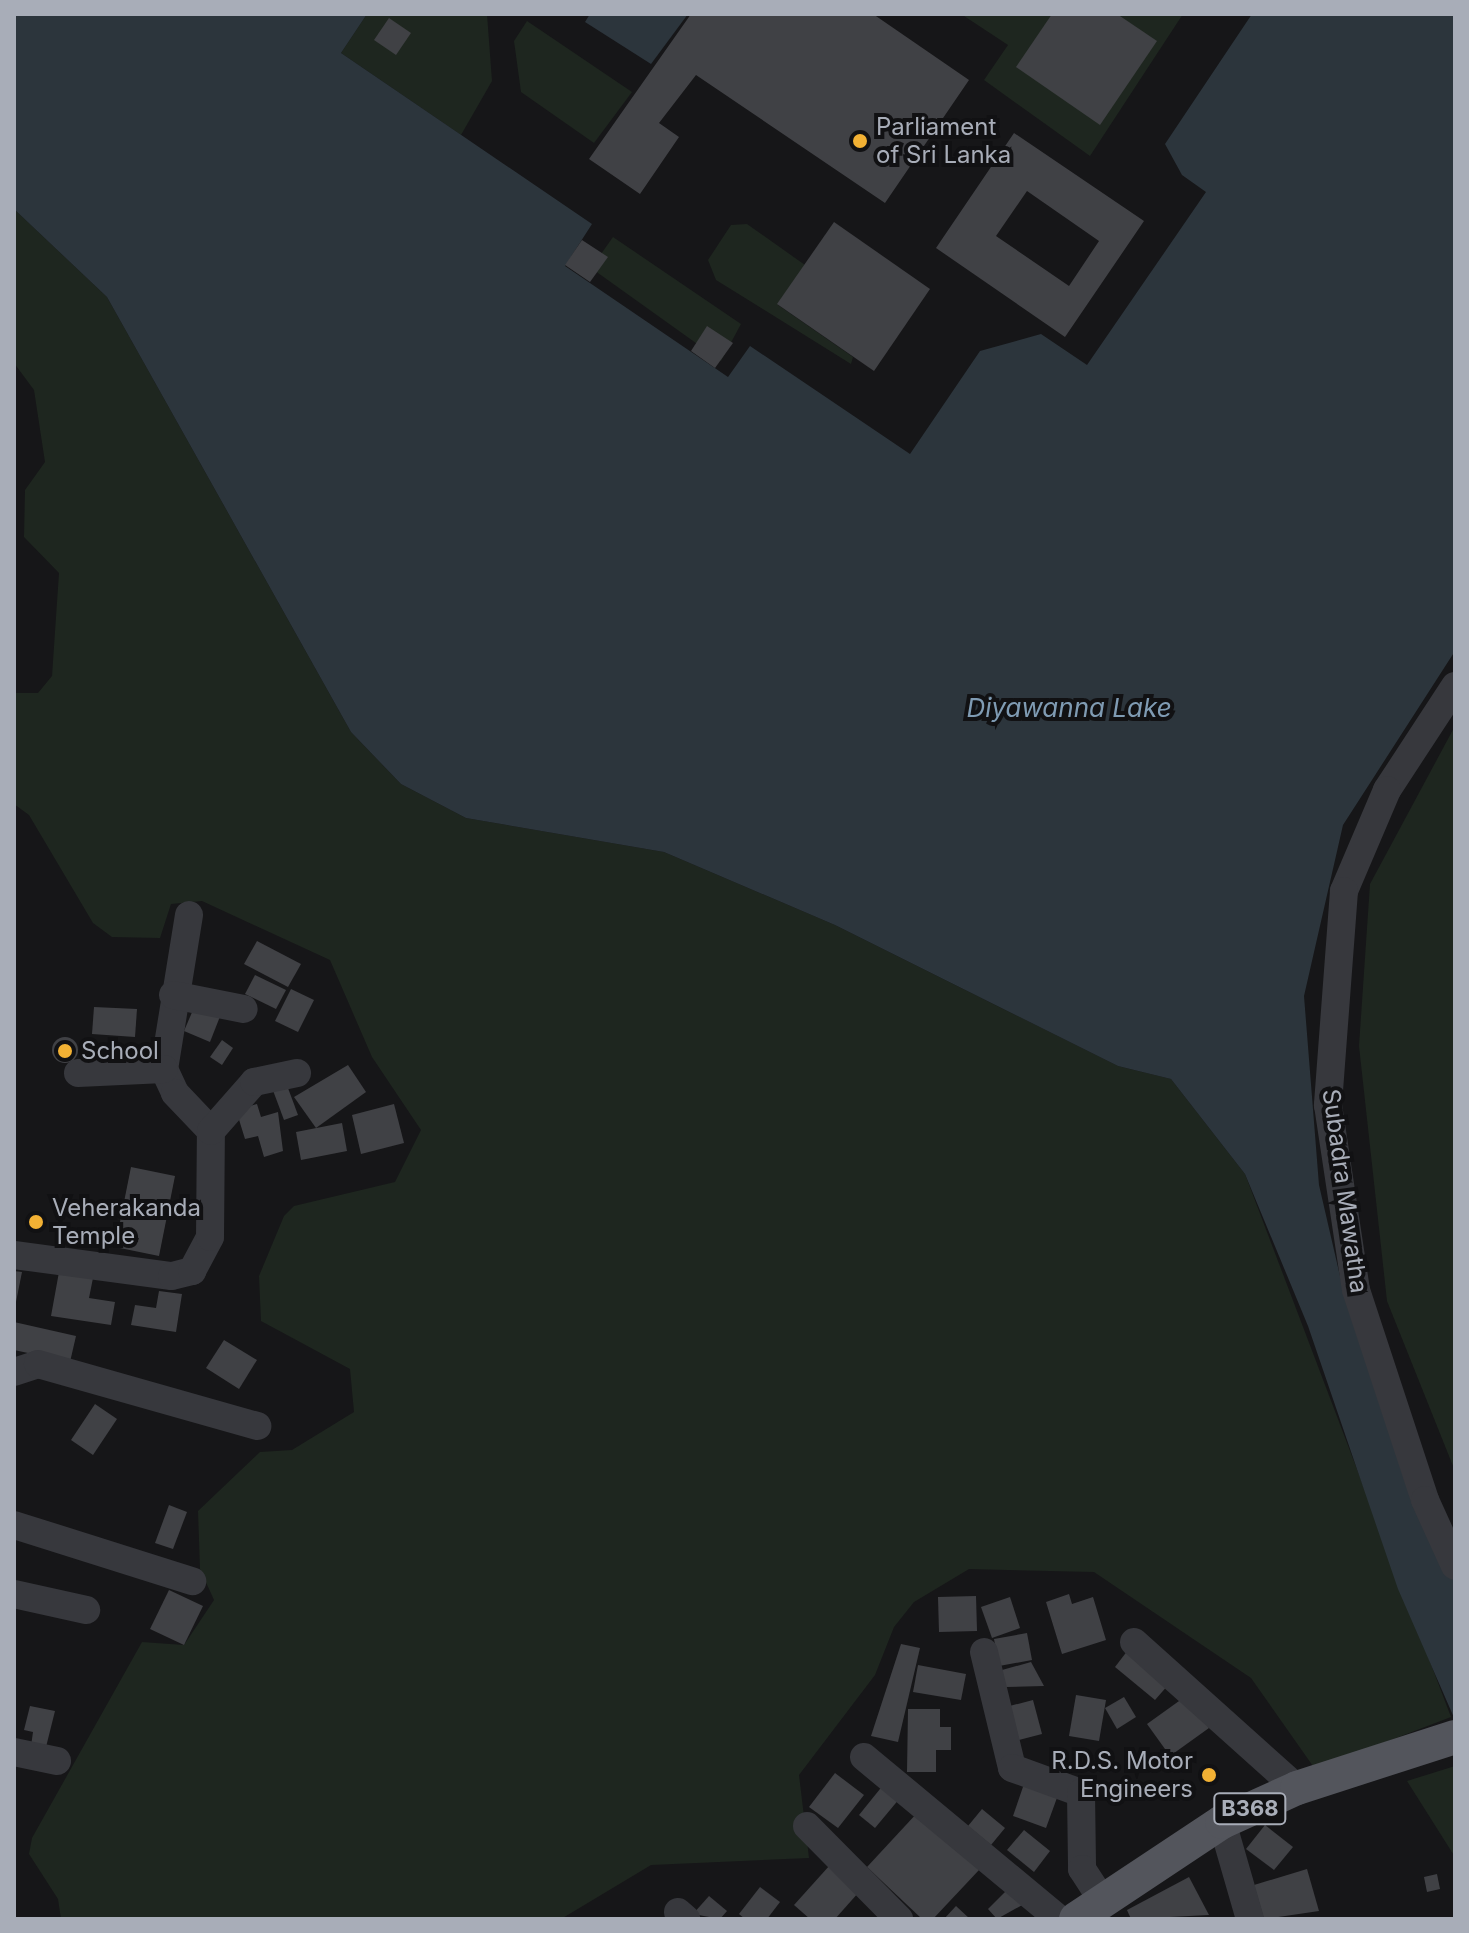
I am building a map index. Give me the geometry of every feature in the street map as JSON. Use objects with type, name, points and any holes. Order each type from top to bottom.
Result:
[{"type":"main road","name":"B368","points":[[1088,1908],[1222,1822],[1297,1788],[1450,1738]]},
{"type":"street","name":"Subadra Mawatha","points":[[1455,686],[1387,790],[1344,891],[1328,1105],[1356,1290],[1425,1500],[1455,1566]]},
{"type":"street","points":[[189,915],[173,995],[164,1069],[175,1093],[211,1131]]},
{"type":"street","points":[[173,995],[244,1009]]},
{"type":"street","points":[[78,1073],[164,1069]]},
{"type":"street","points":[[14,1255],[172,1276],[192,1271],[210,1237],[211,1131],[254,1082],[297,1073]]},
{"type":"street","points":[[14,1372],[38,1364],[257,1426]]},
{"type":"street","points":[[14,1525],[192,1581]]},
{"type":"street","points":[[14,1594],[86,1610]]},
{"type":"street","points":[[1134,1642],[1297,1788]]},
{"type":"street","points":[[984,1652],[1012,1768],[1081,1793],[1082,1869],[1088,1908]]},
{"type":"street","points":[[14,1752],[57,1761]]},
{"type":"street","points":[[864,1757],[1059,1919]]},
{"type":"street","points":[[1222,1822],[1250,1919]]},
{"type":"street","points":[[807,1826],[899,1919]]},
{"type":"shaded area","points":[[367,14],[487,14],[492,81],[461,135],[341,53]]},
{"type":"shaded area","points":[[961,14],[1183,14],[1090,156],[984,80],[1008,45]]},
{"type":"shaded area","points":[[527,21],[632,92],[594,143],[521,92],[514,41]]},
{"type":"shaded area","points":[[14,209],[107,297],[351,732],[401,784],[466,818],[664,852],[835,925],[1118,1066],[1171,1079],[1245,1174],[1451,1717],[1315,1769],[1251,1678],[1094,1572],[969,1569],[914,1602],[894,1627],[875,1675],[799,1775],[809,1858],[651,1865],[561,1919],[61,1919],[58,1899],[29,1854],[32,1838],[142,1642],[184,1645],[214,1600],[200,1569],[198,1511],[260,1452],[292,1450],[354,1412],[350,1369],[261,1321],[259,1276],[284,1216],[294,1206],[395,1182],[421,1130],[372,1057],[330,960],[202,901],[171,904],[160,938],[112,937],[93,923],[29,815],[14,804],[14,693],[38,693],[52,676],[59,573],[24,537],[25,490],[45,462],[34,390],[14,363]]},
{"type":"shaded area","points":[[747,224],[805,265],[778,305],[853,357],[851,364],[716,280],[708,260],[731,225]]},
{"type":"shaded area","points":[[613,237],[741,324],[721,361],[591,268]]},
{"type":"shaded area","points":[[1455,726],[1455,1471],[1387,1301],[1359,1046],[1370,884]]},
{"type":"shaded area","points":[[1455,1766],[1455,1857],[1407,1781]]},
{"type":"water","name":"Diyawanna Lake","points":[[14,14],[367,14],[341,53],[592,224],[565,266],[728,377],[750,346],[910,454],[980,351],[1041,334],[1087,365],[1206,192],[1182,175],[1165,144],[1252,14],[1455,14],[1455,651],[1343,825],[1304,996],[1319,1185],[1346,1302],[1455,1578],[1455,1720],[1398,1589],[1308,1326],[1245,1174],[1171,1079],[1118,1066],[835,925],[664,852],[466,818],[401,784],[351,732],[107,297],[14,209]]},
{"type":"water","points":[[590,14],[688,14],[651,64],[585,22]]},
{"type":"building","name":"Parliament of Sri Lanka","points":[[691,14],[873,14],[969,80],[885,203],[696,75],[659,123],[679,137],[640,194],[589,159]]},
{"type":"building","points":[[1052,14],[1117,14],[1157,41],[1100,125],[1016,67]]},
{"type":"building","points":[[389,18],[411,33],[396,55],[374,40]]},
{"type":"building","points":[[1014,133],[1144,221],[1065,337],[936,248]],"holes":[[[1027,191],[1099,241],[1069,286],[996,236]]]},
{"type":"building","points":[[834,222],[930,289],[874,371],[777,304]]},
{"type":"building","points":[[582,240],[608,257],[590,282],[565,265]]},
{"type":"building","points":[[707,326],[733,343],[715,368],[691,351]]},
{"type":"building","points":[[257,941],[301,964],[288,987],[244,964]]},
{"type":"building","points":[[255,975],[286,990],[276,1009],[245,994]]},
{"type":"building","points":[[291,989],[314,1000],[298,1032],[275,1021]]},
{"type":"building","points":[[196,1003],[221,1014],[210,1042],[184,1031]]},
{"type":"building","points":[[94,1007],[137,1009],[135,1037],[92,1034]]},
{"type":"building","name":"School","points":[[65,1037],[74,1041],[78,1050],[74,1059],[65,1063],[56,1059],[52,1050],[56,1041]]},
{"type":"building","points":[[222,1040],[233,1048],[222,1065],[210,1057]]},
{"type":"building","points":[[348,1065],[366,1092],[316,1128],[294,1097]]},
{"type":"building","points":[[285,1080],[298,1115],[284,1120],[271,1085]]},
{"type":"building","points":[[257,1104],[261,1117],[278,1112],[283,1151],[264,1157],[258,1136],[245,1139],[236,1110]]},
{"type":"building","points":[[394,1104],[404,1143],[361,1154],[352,1115]]},
{"type":"building","points":[[342,1123],[347,1151],[301,1160],[296,1132]]},
{"type":"building","points":[[131,1167],[175,1176],[159,1256],[115,1247]]},
{"type":"building","points":[[14,1271],[22,1272],[15,1307],[14,1307]]},
{"type":"building","points":[[59,1272],[93,1278],[89,1298],[115,1302],[111,1325],[51,1316]]},
{"type":"building","points":[[159,1291],[182,1294],[176,1332],[131,1325],[135,1305],[156,1308]]},
{"type":"building","points":[[14,1322],[76,1336],[70,1362],[14,1350]]},
{"type":"building","points":[[224,1340],[257,1360],[239,1389],[206,1368]]},
{"type":"building","points":[[95,1404],[117,1419],[93,1455],[71,1440]]},
{"type":"building","points":[[169,1505],[187,1512],[173,1549],[155,1543]]},
{"type":"building","points":[[169,1590],[203,1606],[184,1645],[150,1629]]},
{"type":"building","points":[[1069,1594],[1072,1604],[1093,1597],[1106,1640],[1062,1654],[1046,1602]]},
{"type":"building","points":[[976,1596],[977,1631],[939,1632],[938,1597]]},
{"type":"building","points":[[1010,1597],[1020,1628],[992,1638],[981,1607]]},
{"type":"building","points":[[1027,1633],[1032,1660],[999,1666],[994,1639]]},
{"type":"building","points":[[901,1644],[920,1648],[898,1742],[871,1736]]},
{"type":"building","points":[[1128,1650],[1169,1684],[1155,1700],[1115,1667]]},
{"type":"building","points":[[1031,1662],[1044,1686],[1006,1687],[1002,1670]]},
{"type":"building","points":[[918,1665],[966,1674],[961,1700],[913,1692]]},
{"type":"building","points":[[1076,1695],[1106,1700],[1099,1741],[1069,1736]]},
{"type":"building","points":[[1186,1696],[1209,1728],[1170,1756],[1147,1724]]},
{"type":"building","points":[[1124,1697],[1136,1717],[1117,1729],[1105,1708]]},
{"type":"building","points":[[1033,1700],[1042,1734],[1011,1742],[1002,1708]]},
{"type":"building","points":[[30,1706],[55,1711],[44,1755],[30,1753],[33,1732],[24,1730]]},
{"type":"building","points":[[908,1709],[940,1709],[940,1727],[951,1727],[951,1750],[936,1750],[936,1772],[907,1772]]},
{"type":"building","points":[[835,1773],[864,1795],[838,1828],[809,1807]]},
{"type":"building","points":[[884,1784],[900,1798],[875,1828],[859,1815]]},
{"type":"building","points":[[1024,1784],[1058,1795],[1046,1828],[1013,1816]]},
{"type":"building","points":[[982,1809],[1005,1828],[991,1845],[968,1826]]},
{"type":"building","points":[[918,1812],[979,1870],[933,1919],[922,1919],[867,1867]]},
{"type":"building","points":[[1265,1825],[1293,1847],[1274,1870],[1246,1849]]},
{"type":"building","points":[[1024,1830],[1050,1851],[1034,1872],[1007,1850]]},
{"type":"building","points":[[830,1865],[859,1892],[835,1919],[810,1919],[794,1905]]},
{"type":"building","points":[[1307,1869],[1319,1911],[1264,1919],[1254,1885]]},
{"type":"building","points":[[1437,1874],[1440,1889],[1427,1892],[1424,1877]]},
{"type":"building","points":[[1189,1877],[1209,1915],[1131,1919],[1127,1910]]},
{"type":"building","points":[[760,1887],[780,1902],[767,1919],[745,1919],[739,1914]]},
{"type":"building","points":[[1009,1888],[1024,1904],[997,1919],[988,1909]]},
{"type":"building","points":[[709,1896],[727,1911],[720,1919],[693,1914]]},
{"type":"building","points":[[956,1906],[970,1919],[944,1919]]},
{"type":"place","name":"Parliament of Sri Lanka","points":[[860,141]]},
{"type":"place","name":"School","points":[[65,1051]]},
{"type":"place","name":"Veherakanda Temple","points":[[36,1222]]},
{"type":"place","name":"R.D.S. Motor Engineers","points":[[1209,1775]]}]
